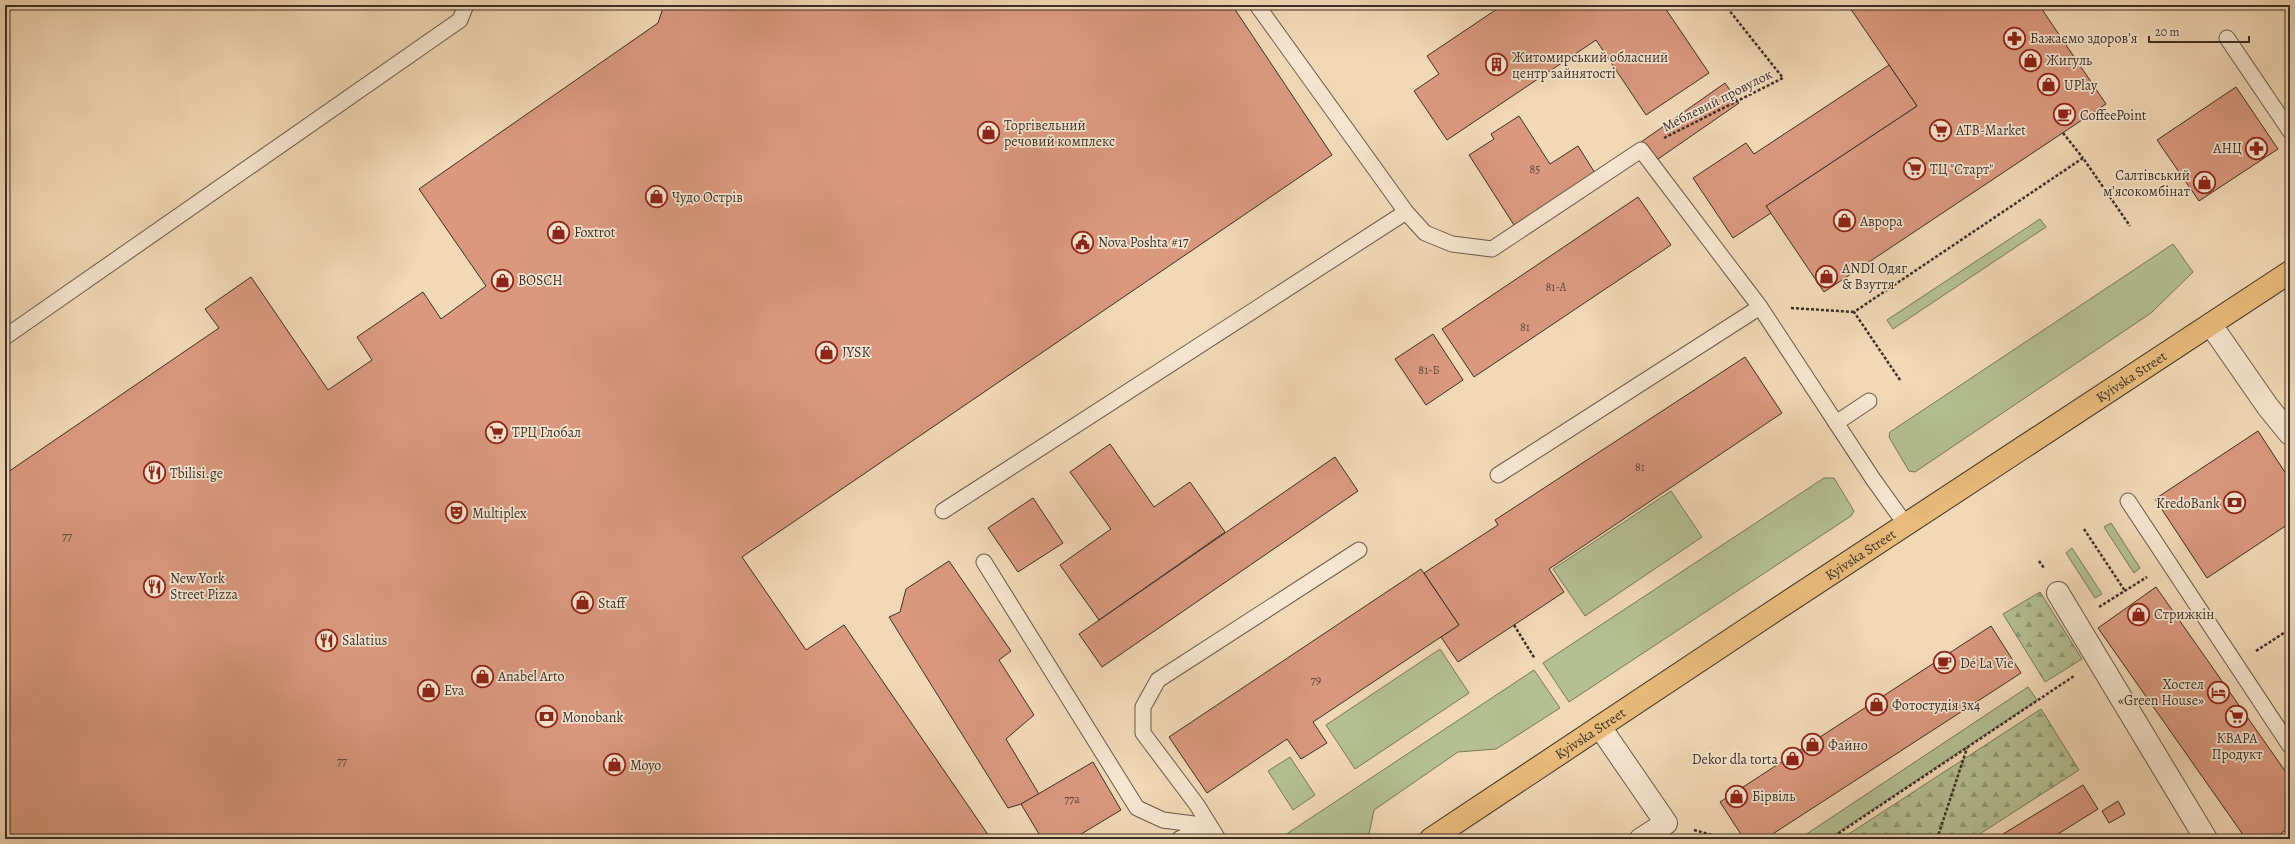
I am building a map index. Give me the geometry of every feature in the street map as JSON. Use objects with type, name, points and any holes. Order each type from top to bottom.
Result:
[{"type":"main road","name":"Kyivska Street","points":[[1431,839],[1600,726],[2290,272]]},
{"type":"street","points":[[2211,325],[2268,407],[2290,434]]},
{"type":"street","points":[[2058,593],[2100,659],[2206,839]]},
{"type":"street","points":[[1600,726],[1666,823],[1641,839]]},
{"type":"lane","points":[[5,337],[460,20],[466,5]]},
{"type":"lane","points":[[1257,5],[1406,212],[1425,233],[1452,244],[1492,249],[1641,150],[1760,307],[1836,423],[1906,525]]},
{"type":"lane","points":[[2227,38],[2290,131]]},
{"type":"lane","points":[[943,511],[1406,212]]},
{"type":"lane","points":[[1498,475],[1760,307]]},
{"type":"lane","points":[[1836,423],[1869,401]]},
{"type":"lane","points":[[2128,501],[2290,746]]},
{"type":"lane","points":[[1218,839],[1197,805],[1143,733],[1143,707],[1158,680],[1359,550]]},
{"type":"lane","points":[[984,562],[1137,808],[1163,820],[1209,826]]},
{"type":"lane","points":[[1179,839],[1209,826]]},
{"type":"path","name":"Меблевий провулок","points":[[1641,150],[1783,78],[1725,5]]},
{"type":"path","points":[[2063,133],[2083,158],[2130,226]]},
{"type":"path","points":[[1760,307],[1854,312],[2083,158]]},
{"type":"path","points":[[1854,312],[1900,380]]},
{"type":"path","points":[[2084,530],[2125,590]]},
{"type":"path","points":[[2077,622],[2169,563]]},
{"type":"path","points":[[1514,625],[1536,659]]},
{"type":"path","points":[[2236,664],[2290,629]]},
{"type":"path","points":[[1830,839],[2100,659]]},
{"type":"path","points":[[1937,839],[1967,748]]},
{"type":"path","points":[[1666,823],[1726,839]]},
{"type":"green space","points":[[2040,219],[2046,227],[1893,329],[1887,320]]},
{"type":"green space","points":[[2173,244],[2193,272],[2151,313],[1915,472],[1909,471],[1889,437],[1890,432]]},
{"type":"green space","points":[[1824,478],[1834,478],[1854,511],[1851,516],[1569,702],[1543,663]]},
{"type":"green space","points":[[1671,491],[1702,537],[1585,616],[1553,569]]},
{"type":"green space","points":[[2111,523],[2140,568],[2134,573],[2104,527]]},
{"type":"green space","points":[[2072,548],[2102,594],[2095,598],[2066,553]]},
{"type":"green space","points":[[2040,592],[2082,659],[2045,682],[2003,614]]},
{"type":"green space","points":[[1440,649],[1469,693],[1355,769],[1326,725]]},
{"type":"green space","points":[[1534,670],[1560,708],[1496,749],[1458,752],[1374,810],[1369,834],[1360,839],[1279,839]]},
{"type":"green space","points":[[2028,687],[2037,700],[1828,839],[1799,839]]},
{"type":"green space","points":[[2041,709],[2079,770],[1972,839],[1841,839]]},
{"type":"green space","points":[[1290,757],[1315,795],[1293,810],[1268,771]]},
{"type":"building","name":"ТРЦ Глобал","points":[[664,5],[1232,5],[1332,155],[742,557],[806,650],[844,625],[991,839],[5,839],[5,474],[219,328],[205,309],[251,277],[328,390],[372,360],[357,337],[423,292],[441,319],[486,286],[419,189],[658,23]]},
{"type":"building","name":"Житомирський обласний центр зайнятості","points":[[1503,5],[1624,5],[1626,8],[1630,5],[1663,5],[1709,73],[1646,115],[1596,40],[1447,140],[1414,91],[1439,74],[1427,56]]},
{"type":"building","name":"ТЦ \"Старт\"","points":[[1848,5],[2039,5],[2106,104],[1824,292],[1766,206],[1917,106]]},
{"type":"building","points":[[2290,5],[2290,15],[2284,6]]},
{"type":"building","points":[[1889,65],[1917,106],[1766,206],[1771,213],[1733,238],[1693,178],[1746,143],[1754,154]]},
{"type":"building","points":[[1725,83],[1739,103],[1648,166],[1634,147]]},
{"type":"building","points":[[2236,87],[2278,149],[2199,201],[2157,140]]},
{"type":"building","points":[[1519,116],[1550,164],[1578,146],[1595,173],[1514,225],[1469,155],[1494,139],[1491,134]]},
{"type":"building","points":[[1638,197],[1671,245],[1474,377],[1442,329]]},
{"type":"building","points":[[1433,334],[1463,380],[1426,405],[1395,359]]},
{"type":"building","points":[[1745,357],[1782,413],[1549,569],[1564,592],[1458,662],[1441,637],[1459,625],[1424,573],[1498,525],[1495,520]]},
{"type":"building","points":[[2258,431],[2290,480],[2290,523],[2207,578],[2155,499]]},
{"type":"building","points":[[1110,444],[1154,507],[1190,482],[1225,532],[1099,620],[1060,565],[1111,529],[1070,472]]},
{"type":"building","points":[[1335,457],[1358,491],[1102,667],[1079,634]]},
{"type":"building","points":[[1033,498],[1063,543],[1018,572],[988,528]]},
{"type":"building","points":[[949,561],[1011,651],[999,660],[1034,715],[1006,739],[1039,794],[1021,804],[1008,808],[889,617],[900,612],[906,589]]},
{"type":"building","points":[[1421,569],[1459,625],[1313,722],[1327,743],[1301,759],[1287,739],[1207,793],[1169,737]]},
{"type":"building","points":[[2156,587],[2290,778],[2290,827],[2273,839],[2246,839],[2098,628]]},
{"type":"building","points":[[1991,626],[2021,673],[1765,839],[1744,839],[1720,802]]},
{"type":"building","points":[[1093,762],[1121,810],[1073,839],[1042,839],[1021,804]]},
{"type":"building","points":[[2083,785],[2098,809],[2050,839],[1995,839]]},
{"type":"building","points":[[2118,801],[2125,814],[2109,823],[2102,811]]},
{"type":"place","name":"Бажаємо здоровʼя","points":[[2015,38]]},
{"type":"place","name":"Жигуль","points":[[2030,60]]},
{"type":"place","name":"Житомирський обласний центр зайнятості","points":[[1496,65]]},
{"type":"place","name":"UPlay","points":[[2049,85]]},
{"type":"place","name":"CoffeePoint","points":[[2065,115]]},
{"type":"place","name":"ATB-Market","points":[[1941,130]]},
{"type":"place","name":"Торгівельний речовий комплекс","points":[[988,133]]},
{"type":"place","name":"АНЦ","points":[[2257,148]]},
{"type":"place","name":"ТЦ \"Старт\"","points":[[1914,169]]},
{"type":"place","name":"Салтівський мʼясокомбінат","points":[[2205,183]]},
{"type":"place","name":"Чудо Острів","points":[[656,197]]},
{"type":"place","name":"Аврора","points":[[1845,221]]},
{"type":"place","name":"Foxtrot","points":[[558,232]]},
{"type":"place","name":"Nova Poshta #17","points":[[1083,242]]},
{"type":"place","name":"ANDI Одяг & Взуття","points":[[1826,276]]},
{"type":"place","name":"BOSCH","points":[[503,280]]},
{"type":"place","name":"JYSK","points":[[827,352]]},
{"type":"place","name":"ТРЦ Глобал","points":[[496,432]]},
{"type":"place","name":"Tbilisi.ge","points":[[154,473]]},
{"type":"place","name":"KredoBank","points":[[2235,503]]},
{"type":"place","name":"Multiplex","points":[[457,513]]},
{"type":"place","name":"New York Street Pizza","points":[[155,586]]},
{"type":"place","name":"Staff","points":[[583,603]]},
{"type":"place","name":"Стрижкін","points":[[2139,614]]},
{"type":"place","name":"Salatius","points":[[327,640]]},
{"type":"place","name":"Dé La Vie","points":[[1945,663]]},
{"type":"place","name":"Anabel Arto","points":[[482,676]]},
{"type":"place","name":"Eva","points":[[428,690]]},
{"type":"place","name":"Хостел «Green House»","points":[[2219,692]]},
{"type":"place","name":"Фотостудія 3х4","points":[[1877,705]]},
{"type":"place","name":"КВАРА Продукт","points":[[2237,716]]},
{"type":"place","name":"Monobank","points":[[546,717]]},
{"type":"place","name":"Файно","points":[[1813,745]]},
{"type":"place","name":"Dekor dla torta","points":[[1793,759]]},
{"type":"place","name":"Moyo","points":[[614,765]]},
{"type":"place","name":"Бірвіль","points":[[1736,796]]}]
